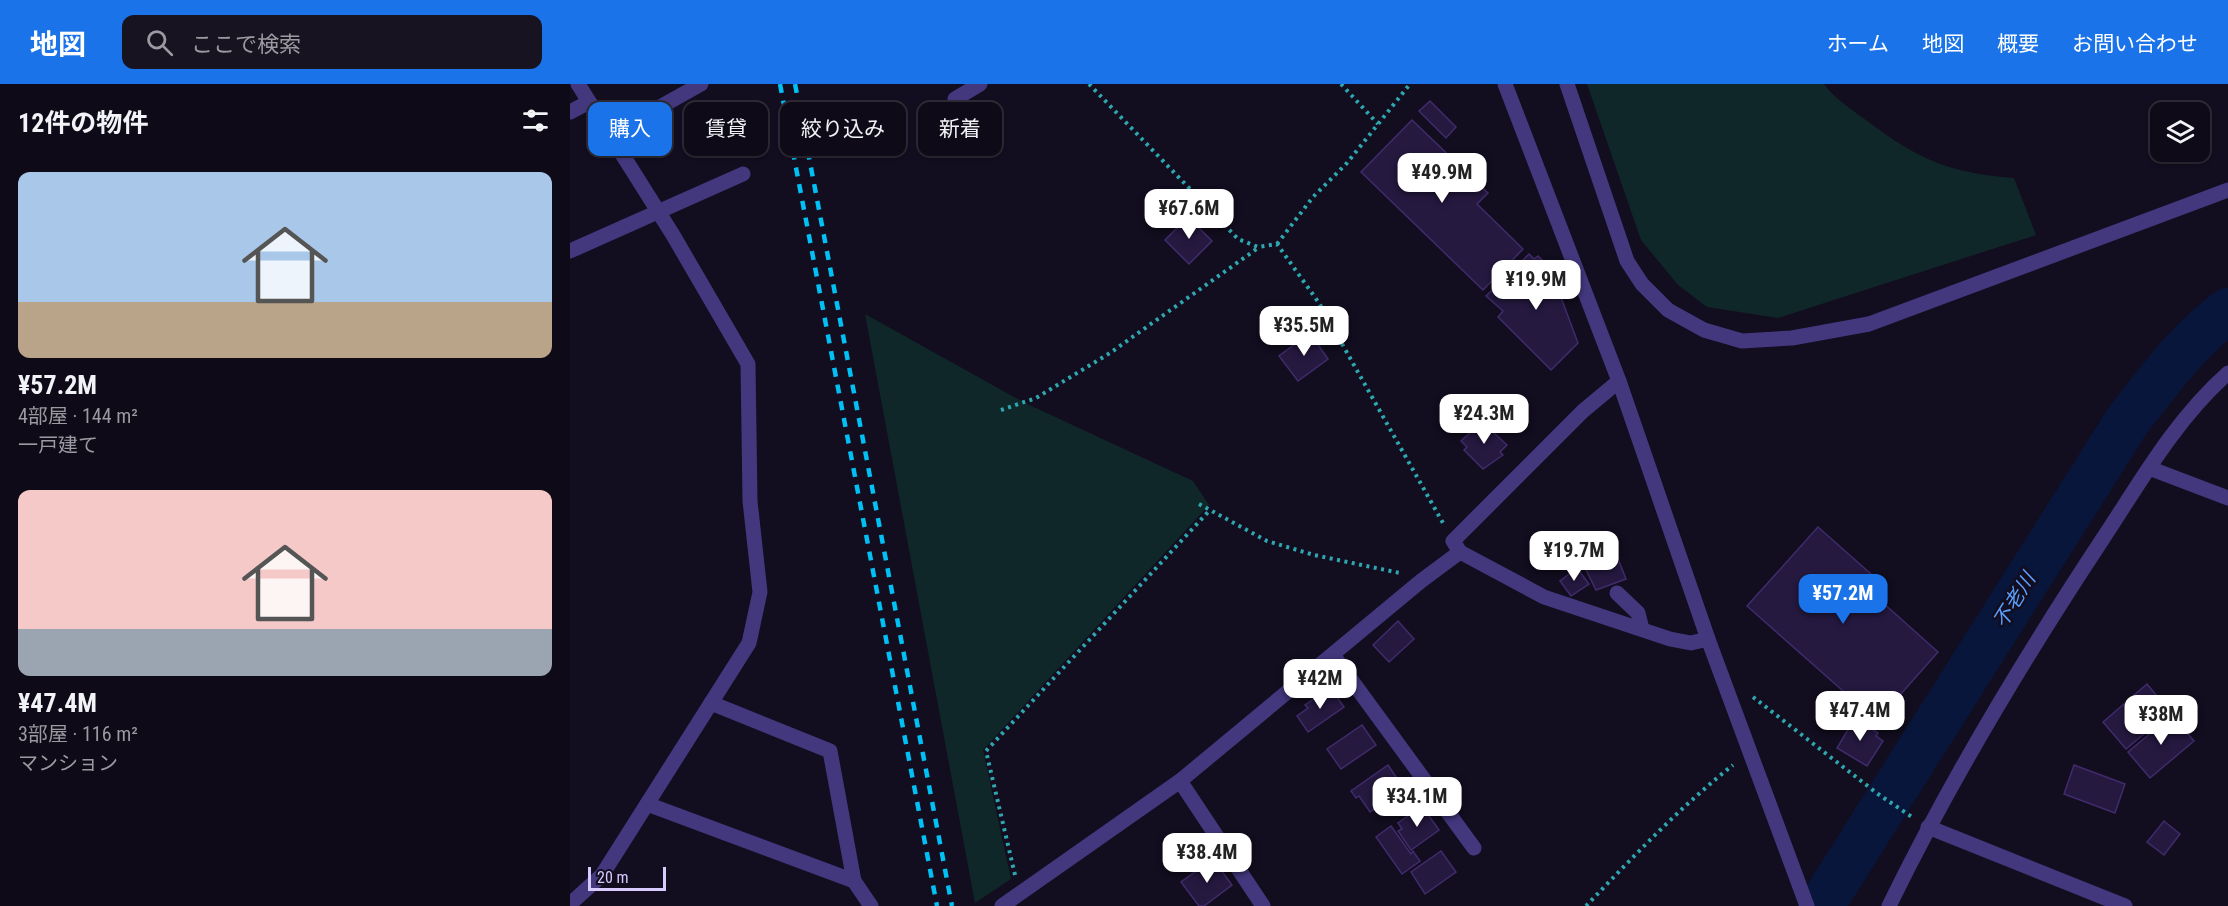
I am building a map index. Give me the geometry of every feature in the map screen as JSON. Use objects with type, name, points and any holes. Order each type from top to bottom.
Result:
[{"type":"street","points":[[578,84],[589,102]]},
{"type":"street","points":[[669,102],[701,84]]},
{"type":"street","points":[[955,99],[980,84]]},
{"type":"street","points":[[1505,84],[1619,381],[1708,639],[1807,906]]},
{"type":"street","points":[[1567,84],[1627,261],[1642,284],[1668,310],[1704,330],[1742,341],[1792,338],[1869,324],[2228,190]]},
{"type":"street","points":[[570,112],[588,103]]},
{"type":"street","points":[[577,902],[602,875],[749,643],[760,592],[750,501],[748,364],[623,156]]},
{"type":"street","points":[[570,251],[658,214],[743,174]]},
{"type":"street","points":[[1889,906],[1928,826],[2023,662],[2167,440],[2204,395],[2228,373]]},
{"type":"street","points":[[1002,906],[1180,782],[1333,655],[1457,546],[1583,411],[1619,381]]},
{"type":"street","points":[[2149,468],[2228,498]]},
{"type":"street","points":[[1457,546],[1544,597],[1670,639],[1691,643],[1708,639]]},
{"type":"street","points":[[1617,593],[1638,613],[1642,629]]},
{"type":"street","points":[[1333,655],[1474,848]]},
{"type":"street","points":[[711,703],[830,751],[854,882],[871,906]]},
{"type":"street","points":[[1180,782],[1263,906]]},
{"type":"street","points":[[647,804],[854,882]]},
{"type":"street","points":[[1928,826],[2125,906]]},
{"type":"path","points":[[1089,84],[1238,239],[1258,248]]},
{"type":"path","points":[[1341,84],[1378,124]]},
{"type":"path","points":[[1001,410],[1036,398],[1110,353],[1258,248],[1277,244],[1313,197],[1347,163],[1410,84]]},
{"type":"path","points":[[1277,244],[1319,303],[1457,546]]},
{"type":"path","points":[[1199,504],[1267,541],[1421,580]]},
{"type":"path","points":[[1019,894],[986,751],[1210,510]]},
{"type":"path","points":[[1750,694],[1878,794],[1913,817]]},
{"type":"path","points":[[1586,906],[1710,783],[1750,751]]},
{"type":"green space","points":[[1587,84],[1824,84],[1849,108],[1918,154],[1952,168],[2014,178],[2036,235],[1778,318],[1707,307],[1678,285],[1641,240]]},
{"type":"green space","points":[[865,314],[1023,402],[1193,481],[1209,505],[983,750],[1011,879],[975,903]]},
{"type":"building","points":[[1430,101],[1456,127],[1446,138],[1419,111]]},
{"type":"building","points":[[1412,120],[1488,193],[1477,204],[1523,249],[1483,290],[1361,172]]},
{"type":"building","points":[[1188,217],[1212,241],[1189,264],[1165,240]]},
{"type":"building","points":[[1529,254],[1534,259],[1538,256],[1550,268],[1578,343],[1551,370],[1498,317],[1503,311],[1486,296]]},
{"type":"building","points":[[1310,333],[1328,359],[1298,381],[1279,356]]},
{"type":"building","points":[[1491,419],[1499,426],[1493,432],[1507,445],[1500,452],[1503,455],[1483,469],[1464,450],[1467,447],[1461,441],[1477,426],[1480,429]]},
{"type":"building","points":[[1818,527],[1871,574],[1862,584],[1938,652],[1877,721],[1747,606]]},
{"type":"building","points":[[1615,551],[1626,579],[1596,590],[1584,566]]},
{"type":"building","points":[[1577,568],[1589,584],[1571,596],[1560,581]]},
{"type":"building","points":[[1398,621],[1414,639],[1389,662],[1373,645]]},
{"type":"building","points":[[2147,684],[2170,712],[2126,749],[2103,722]]},
{"type":"building","points":[[1330,687],[1344,707],[1308,732],[1297,716],[1308,708],[1305,705]]},
{"type":"building","points":[[2172,715],[2194,741],[2150,778],[2128,752]]},
{"type":"building","points":[[1855,718],[1878,733],[1876,736],[1883,741],[1867,766],[1837,748]]},
{"type":"building","points":[[1362,725],[1376,745],[1341,769],[1327,749]]},
{"type":"building","points":[[1388,765],[1404,789],[1370,812],[1359,796],[1356,798],[1351,791]]},
{"type":"building","points":[[2074,765],[2125,784],[2115,813],[2064,794]]},
{"type":"building","points":[[1422,806],[1439,830],[1411,850],[1398,831],[1402,829],[1398,823]]},
{"type":"building","points":[[2164,821],[2180,834],[2164,855],[2147,842]]},
{"type":"building","points":[[1391,826],[1411,854],[1413,851],[1420,861],[1402,874],[1376,837]]},
{"type":"building","points":[[1441,851],[1456,872],[1425,894],[1411,872]]},
{"type":"building","points":[[1213,859],[1232,885],[1204,906],[1199,906],[1181,882]]},
{"type":"waterway","name":"不老川","points":[[1821,906],[2128,420],[2187,348],[2213,322],[2228,311]]},
{"type":"railway","points":[[780,84],[937,906]]},
{"type":"railway","points":[[795,84],[952,906]]}]
